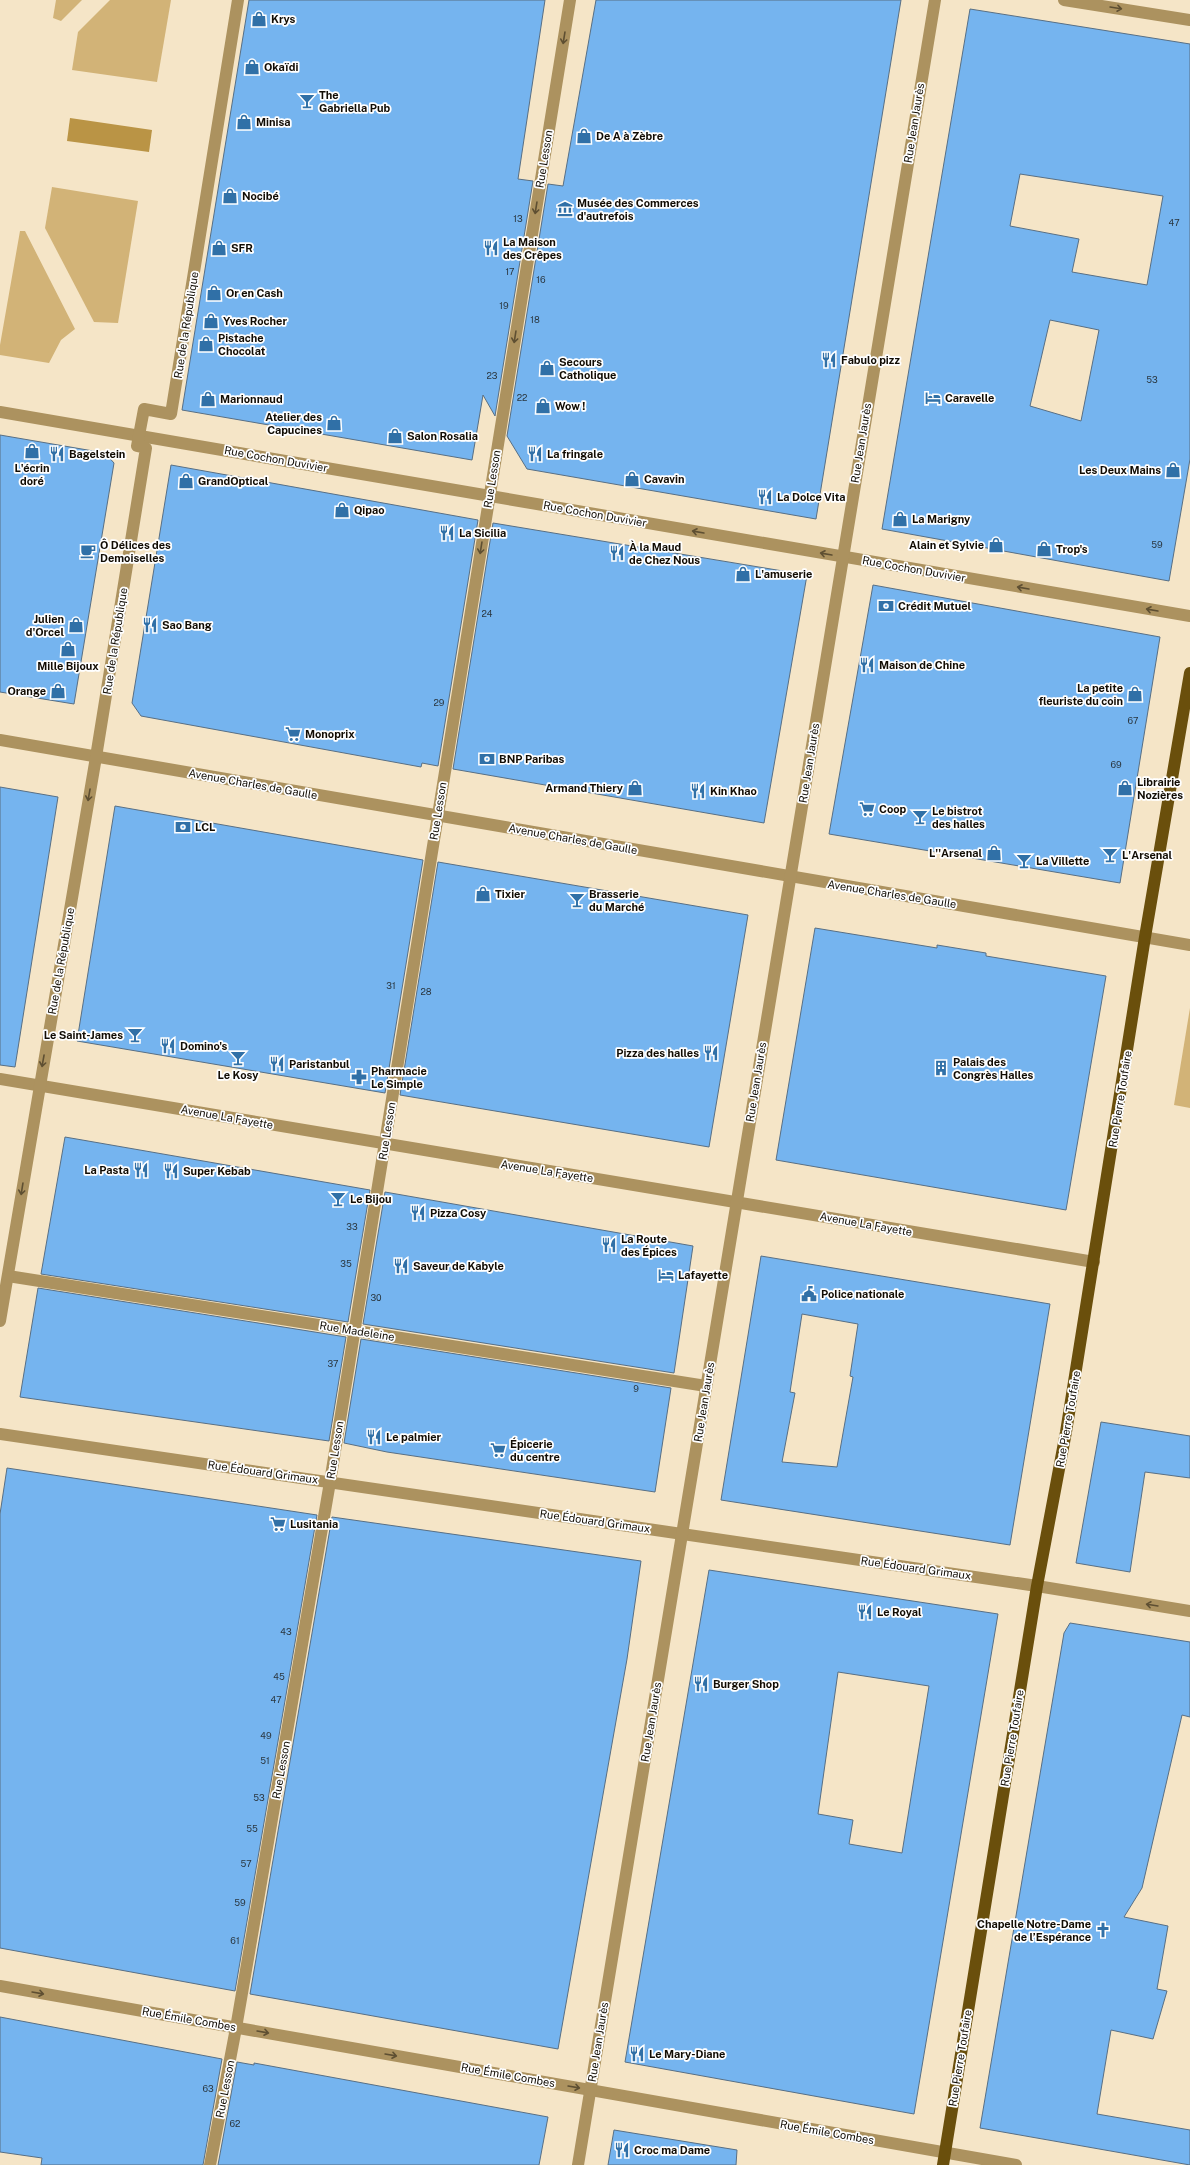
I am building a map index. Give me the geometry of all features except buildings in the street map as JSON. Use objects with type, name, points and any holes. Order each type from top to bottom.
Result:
[{"type":"main road","name":"Rue Pierre Toufaire","points":[[943,2165],[1037,1586],[1066,1432],[1145,937],[1190,673]]},
{"type":"street","name":"Rue de la République","points":[[0,1321],[96,757],[146,448],[137,446],[144,409],[172,414],[238,0]]},
{"type":"street","name":"Rue Lesson","points":[[210,2165],[236,2028],[330,1482],[570,0]]},
{"type":"street","name":"Rue Jean Jaurès","points":[[578,2165],[935,0]]},
{"type":"street","points":[[1064,0],[1190,20]]},
{"type":"street","name":"Rue Cochon Duvivier","points":[[0,412],[1190,616]]},
{"type":"street","name":"Avenue Charles de Gaulle","points":[[0,740],[1190,945]]},
{"type":"street","name":"Avenue La Fayette","points":[[0,1079],[1094,1262]]},
{"type":"street","name":"Rue Madeleine","points":[[8,1276],[706,1386]]},
{"type":"street","name":"Rue Édouard Grimaux","points":[[0,1434],[1037,1586],[1190,1611]]},
{"type":"street","name":"Rue Émile Combes","points":[[0,1986],[1016,2165]]},
{"type":"shaded area","points":[[56,0],[82,0],[61,21],[53,18]]},
{"type":"shaded area","points":[[110,0],[171,0],[157,82],[72,70],[78,32]]},
{"type":"shaded area","points":[[70,118],[152,130],[149,152],[67,141]]},
{"type":"shaded area","points":[[52,187],[138,201],[118,323],[94,322],[45,228]]},
{"type":"shaded area","points":[[20,231],[25,231],[75,329],[61,340],[49,363],[0,355],[0,345]]},
{"type":"shaded area","points":[[1190,1008],[1190,1108],[1174,1105]]},
{"type":"place","name":"Krys","points":[[259,19]]},
{"type":"place","name":"Okaïdi","points":[[252,67]]},
{"type":"place","name":"The Gabriella Pub","points":[[307,101]]},
{"type":"place","name":"Minisa","points":[[244,122]]},
{"type":"place","name":"De A à Zèbre","points":[[584,136]]},
{"type":"place","name":"Nocibé","points":[[230,196]]},
{"type":"place","name":"Musée des Commerces d'autrefois","points":[[565,209]]},
{"type":"place","name":"SFR","points":[[219,248]]},
{"type":"place","name":"La Maison des Crêpes","points":[[491,248]]},
{"type":"place","name":"Or en Cash","points":[[214,293]]},
{"type":"place","name":"Yves Rocher","points":[[211,321]]},
{"type":"place","name":"Pistache Chocolat","points":[[206,344]]},
{"type":"place","name":"Fabulo pizz","points":[[829,360]]},
{"type":"place","name":"Secours Catholique","points":[[547,368]]},
{"type":"place","name":"Caravelle","points":[[933,398]]},
{"type":"place","name":"Marionnaud","points":[[208,399]]},
{"type":"place","name":"Wow !","points":[[543,406]]},
{"type":"place","name":"Atelier des Capucines","points":[[334,423]]},
{"type":"place","name":"Salon Rosalia","points":[[395,436]]},
{"type":"place","name":"L'écrin doré","points":[[32,451]]},
{"type":"place","name":"Bagelstein","points":[[57,454]]},
{"type":"place","name":"La fringale","points":[[535,454]]},
{"type":"place","name":"Les Deux Mains","points":[[1173,470]]},
{"type":"place","name":"Cavavin","points":[[632,479]]},
{"type":"place","name":"GrandOptical","points":[[186,481]]},
{"type":"place","name":"La Dolce Vita","points":[[765,497]]},
{"type":"place","name":"Qipao","points":[[342,510]]},
{"type":"place","name":"La Marigny","points":[[900,519]]},
{"type":"place","name":"La Sicilia","points":[[447,533]]},
{"type":"place","name":"Alain et Sylvie","points":[[996,545]]},
{"type":"place","name":"Trop's","points":[[1044,549]]},
{"type":"place","name":"Ô Délices des Demoiselles","points":[[88,551]]},
{"type":"place","name":"À la Maud de Chez Nous","points":[[617,553]]},
{"type":"place","name":"L'amuserie","points":[[743,574]]},
{"type":"place","name":"Crédit Mutuel","points":[[886,606]]},
{"type":"place","name":"Julien d'Orcel","points":[[76,625]]},
{"type":"place","name":"Sao Bang","points":[[150,625]]},
{"type":"place","name":"Mille Bijoux","points":[[68,649]]},
{"type":"place","name":"Maison de Chine","points":[[867,665]]},
{"type":"place","name":"Orange","points":[[58,691]]},
{"type":"place","name":"La petite fleuriste du coin","points":[[1135,694]]},
{"type":"place","name":"Monoprix","points":[[293,734]]},
{"type":"place","name":"BNP Paribas","points":[[487,759]]},
{"type":"place","name":"Armand Thiery","points":[[635,788]]},
{"type":"place","name":"Librairie Nozières","points":[[1125,788]]},
{"type":"place","name":"Kin Khao","points":[[698,791]]},
{"type":"place","name":"Coop","points":[[867,809]]},
{"type":"place","name":"Le bistrot des halles","points":[[920,817]]},
{"type":"place","name":"LCL","points":[[183,827]]},
{"type":"place","name":"L''Arsenal","points":[[994,853]]},
{"type":"place","name":"L'Arsenal","points":[[1110,855]]},
{"type":"place","name":"La Villette","points":[[1024,861]]},
{"type":"place","name":"Tixier","points":[[483,894]]},
{"type":"place","name":"Brasserie du Marché","points":[[577,900]]},
{"type":"place","name":"Le Saint-James","points":[[135,1035]]},
{"type":"place","name":"Domino's","points":[[168,1046]]},
{"type":"place","name":"Pizza des halles","points":[[711,1053]]},
{"type":"place","name":"Le Kosy","points":[[238,1058]]},
{"type":"place","name":"Paristanbul","points":[[277,1064]]},
{"type":"place","name":"Palais des Congrès Halles","points":[[941,1068]]},
{"type":"place","name":"Pharmacie Le Simple","points":[[359,1077]]},
{"type":"place","name":"La Pasta","points":[[141,1170]]},
{"type":"place","name":"Super Kebab","points":[[171,1171]]},
{"type":"place","name":"Le Bijou","points":[[338,1199]]},
{"type":"place","name":"Pizza Cosy","points":[[418,1213]]},
{"type":"place","name":"La Route des Épices","points":[[609,1245]]},
{"type":"place","name":"Saveur de Kabyle","points":[[401,1266]]},
{"type":"place","name":"Lafayette","points":[[666,1275]]},
{"type":"place","name":"Police nationale","points":[[809,1294]]},
{"type":"place","name":"Le palmier","points":[[374,1437]]},
{"type":"place","name":"Épicerie du centre","points":[[498,1450]]},
{"type":"place","name":"Lusitania","points":[[278,1524]]},
{"type":"place","name":"Le Royal","points":[[865,1612]]},
{"type":"place","name":"Burger Shop","points":[[701,1684]]},
{"type":"place","name":"Chapelle Notre-Dame de l’Espérance","points":[[1103,1930]]},
{"type":"place","name":"Le Mary-Diane","points":[[637,2054]]},
{"type":"place","name":"Croc ma Dame","points":[[622,2150]]}]
